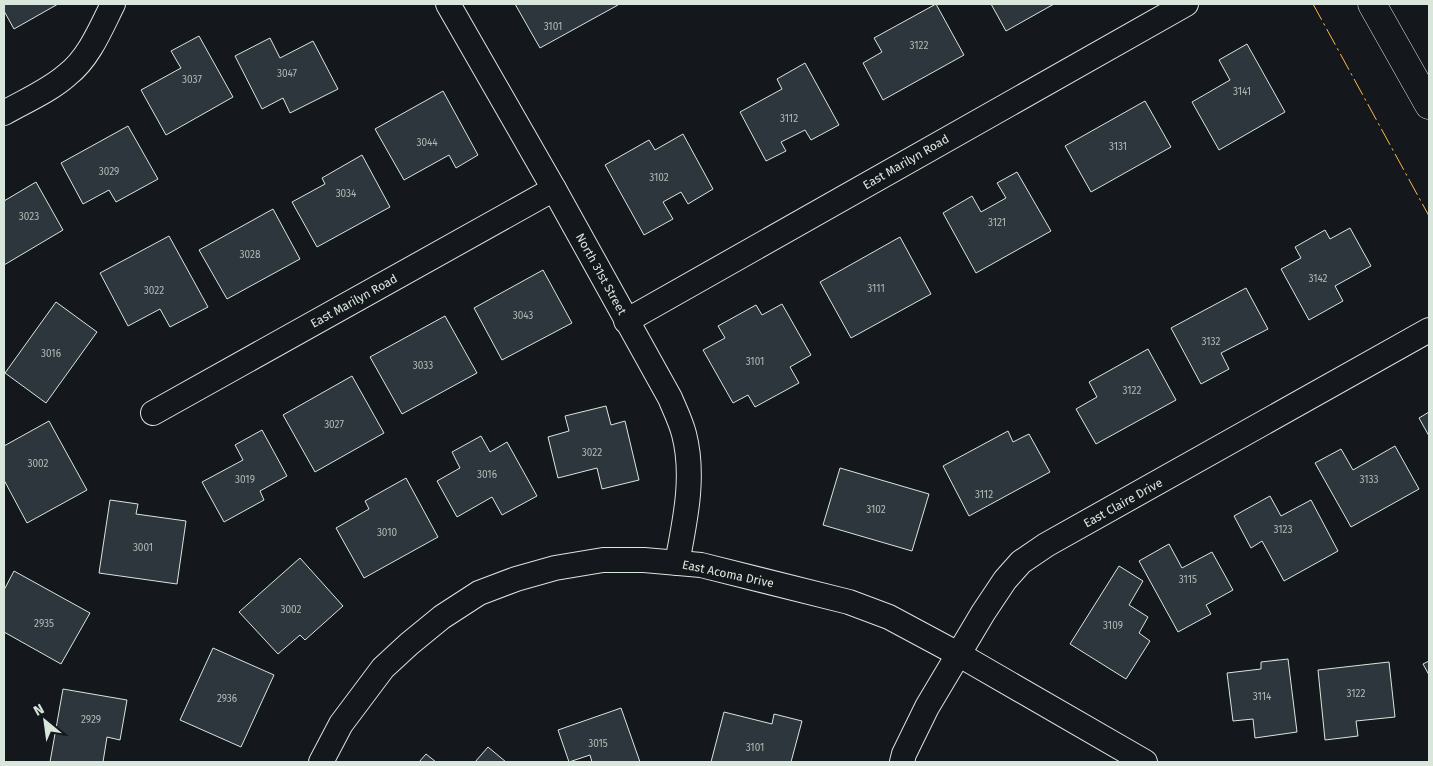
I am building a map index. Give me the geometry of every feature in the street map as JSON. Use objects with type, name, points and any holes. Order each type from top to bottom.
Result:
[{"type":"main road","points":[[1372,4],[1429,105]]},
{"type":"street","points":[[4,113],[46,90],[68,75],[83,59],[113,4]]},
{"type":"street","name":"North 31st Street","points":[[448,4],[554,188],[670,398],[684,432],[690,467],[684,528],[677,563]]},
{"type":"street","name":"East Marilyn Road","points":[[626,320],[1186,4]]},
{"type":"street","name":"East Marilyn Road","points":[[153,413],[554,188]]},
{"type":"street","name":"East Claire Drive","points":[[902,762],[904,754],[927,708],[958,654],[1005,580],[1021,562],[1046,546],[1429,330]]},
{"type":"street","name":"East Acoma Drive","points":[[321,762],[341,724],[383,668],[442,617],[479,593],[516,579],[555,568],[603,560],[644,560],[701,565],[849,602],[889,617],[958,654],[1145,762]]},
{"type":"building","points":[[4,4],[58,4],[14,29],[4,11]]},
{"type":"building","points":[[515,4],[618,4],[618,5],[540,48]]},
{"type":"building","points":[[936,4],[964,55],[883,100],[863,63],[882,52],[874,38]]},
{"type":"building","points":[[991,4],[1054,4],[1006,31]]},
{"type":"building","points":[[199,36],[233,97],[166,135],[141,90],[181,68],[171,51]]},
{"type":"building","points":[[270,38],[280,58],[313,41],[338,89],[290,113],[283,98],[262,109],[235,56]]},
{"type":"building","points":[[1247,44],[1285,112],[1219,150],[1192,102],[1230,80],[1219,60]]},
{"type":"building","points":[[805,63],[839,125],[811,140],[805,130],[781,142],[786,151],[766,161],[740,112],[782,89],[777,79]]},
{"type":"building","points":[[443,91],[478,155],[456,168],[449,155],[404,180],[375,129]]},
{"type":"building","points":[[1145,101],[1171,147],[1091,192],[1065,146]]},
{"type":"building","points":[[128,126],[158,179],[116,202],[109,190],[83,204],[61,163]]},
{"type":"building","points":[[683,134],[713,189],[688,204],[681,192],[663,202],[673,219],[644,235],[605,165],[649,140],[655,150]]},
{"type":"building","points":[[362,155],[390,207],[317,247],[292,202],[325,184],[322,178]]},
{"type":"building","points":[[1017,172],[1051,231],[976,273],[943,213],[972,196],[981,212],[1006,198],[997,183]]},
{"type":"building","points":[[36,182],[63,230],[4,265],[4,201]]},
{"type":"building","points":[[273,209],[300,259],[227,299],[199,250]]},
{"type":"building","points":[[1350,228],[1371,266],[1335,286],[1343,301],[1309,320],[1281,269],[1301,258],[1295,247],[1325,230],[1330,239]]},
{"type":"building","points":[[169,236],[208,307],[170,327],[160,309],[128,326],[100,273]]},
{"type":"building","points":[[900,237],[931,294],[851,338],[820,282]]},
{"type":"building","points":[[543,270],[572,323],[502,360],[474,308]]},
{"type":"building","points":[[1246,288],[1268,329],[1221,353],[1229,369],[1201,384],[1171,328]]},
{"type":"building","points":[[56,302],[97,332],[46,403],[5,373]]},
{"type":"building","points":[[782,304],[811,355],[790,367],[799,383],[755,407],[748,395],[733,403],[703,350],[725,338],[718,326],[756,305],[762,315]]},
{"type":"building","points":[[445,316],[477,373],[402,414],[370,357]]},
{"type":"building","points":[[1148,349],[1176,400],[1096,444],[1076,409],[1097,397],[1089,382]]},
{"type":"building","points":[[352,376],[384,433],[315,472],[283,415]]},
{"type":"building","points":[[606,406],[611,425],[625,421],[639,480],[602,489],[597,468],[558,478],[548,437],[569,431],[565,416]]},
{"type":"building","points":[[1429,412],[1429,436],[1419,418]]},
{"type":"building","points":[[49,421],[87,490],[27,523],[4,480],[4,446]]},
{"type":"building","points":[[262,430],[287,476],[260,491],[264,500],[224,522],[202,482],[243,460],[235,445]]},
{"type":"building","points":[[1008,431],[1013,442],[1029,434],[1050,472],[969,516],[943,466]]},
{"type":"building","points":[[481,436],[490,452],[507,442],[537,496],[502,515],[492,497],[457,517],[437,481],[460,468],[452,452]]},
{"type":"building","points":[[1395,446],[1419,489],[1351,527],[1315,463],[1341,449],[1353,470]]},
{"type":"building","points":[[840,468],[929,494],[912,551],[823,525]]},
{"type":"building","points":[[406,478],[438,537],[364,578],[336,528],[369,509],[365,501]]},
{"type":"building","points":[[1270,496],[1281,516],[1311,500],[1338,551],[1284,581],[1262,541],[1251,548],[1234,516]]},
{"type":"building","points":[[110,500],[138,504],[136,514],[186,521],[177,584],[99,573]]},
{"type":"building","points":[[1169,544],[1182,568],[1212,552],[1233,590],[1206,605],[1211,614],[1178,632],[1139,561]]},
{"type":"building","points":[[300,558],[343,606],[305,640],[300,635],[278,654],[239,612]]},
{"type":"building","points":[[1119,566],[1143,581],[1129,605],[1148,617],[1139,633],[1150,641],[1126,679],[1070,644]]},
{"type":"building","points":[[14,571],[90,613],[61,664],[4,632],[4,590]]},
{"type":"building","points":[[213,648],[274,675],[241,747],[180,720]]},
{"type":"building","points":[[1288,659],[1297,732],[1255,738],[1253,719],[1233,721],[1227,673],[1261,669],[1261,662]]},
{"type":"building","points":[[1429,661],[1429,675],[1423,664]]},
{"type":"building","points":[[1389,662],[1395,717],[1356,721],[1358,736],[1325,740],[1318,670]]},
{"type":"building","points":[[63,689],[127,700],[120,740],[107,737],[103,762],[50,762]]},
{"type":"building","points":[[621,708],[640,762],[592,762],[590,755],[569,762],[558,730]]},
{"type":"building","points":[[724,712],[772,724],[774,714],[802,721],[791,762],[711,762]]},
{"type":"building","points":[[488,747],[506,762],[475,762]]},
{"type":"building","points":[[426,754],[436,762],[419,762]]},
{"type":"power","points":[[1313,4],[1429,216]]}]
